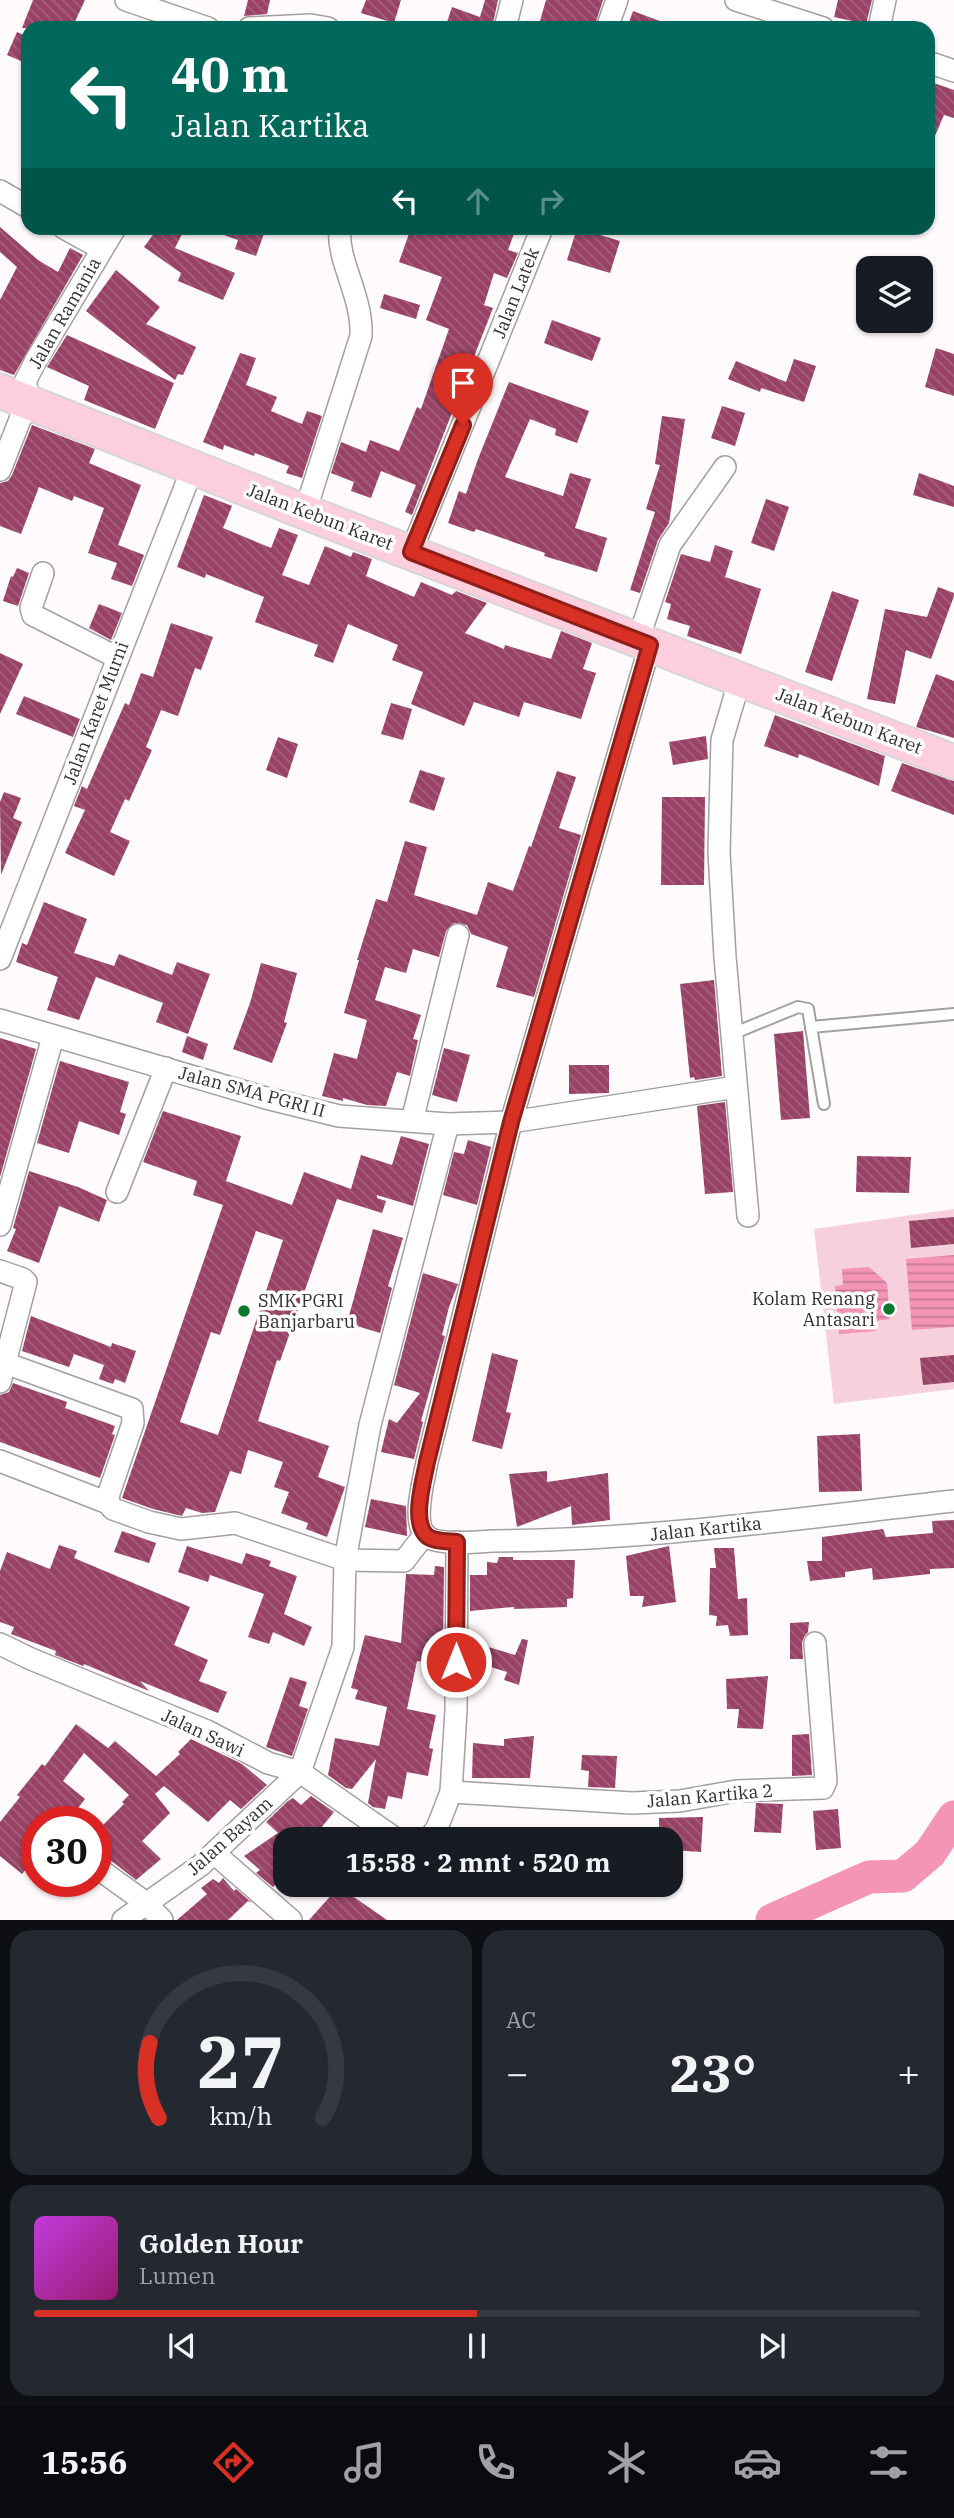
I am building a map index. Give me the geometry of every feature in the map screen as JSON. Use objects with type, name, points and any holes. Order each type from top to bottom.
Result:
[{"type":"main road","name":"Jalan Kebun Karet","points":[[14,396],[305,512],[954,762]]},
{"type":"street","points":[[126,0],[188,21]]},
{"type":"street","points":[[507,21],[512,0]]},
{"type":"street","points":[[610,21],[617,0]]},
{"type":"street","points":[[736,0],[801,21]]},
{"type":"street","points":[[880,21],[885,0]]},
{"type":"street","points":[[935,64],[954,71]]},
{"type":"street","points":[[0,191],[21,203]]},
{"type":"street","points":[[77,235],[102,249]]},
{"type":"street","name":"Jalan Ramania","points":[[0,470],[14,396],[111,235]]},
{"type":"street","points":[[305,512],[361,336],[362,321],[357,297],[338,242],[339,235]]},
{"type":"street","name":"Jalan Latek","points":[[411,552],[539,235]]},
{"type":"street","name":"Jalan Karet Murni","points":[[0,958],[193,467]]},
{"type":"street","points":[[0,1461],[149,1522],[181,1529],[235,1523],[345,1560],[404,1561],[425,1534],[419,1511],[427,1462],[511,1122],[670,545],[724,467]]},
{"type":"street","points":[[43,573],[31,608],[33,615],[118,658]]},
{"type":"street","points":[[740,679],[726,724],[720,759],[721,906],[748,1216]]},
{"type":"street","points":[[412,1121],[458,935]]},
{"type":"street","name":"Jalan SMA PGRI II","points":[[0,1020],[339,1116],[448,1124],[511,1122],[736,1087]]},
{"type":"street","points":[[0,1225],[53,1037]]},
{"type":"street","points":[[117,1192],[166,1068]]},
{"type":"street","points":[[300,1772],[343,1647],[345,1560],[370,1425],[448,1124]]},
{"type":"street","points":[[0,1271],[26,1282],[2,1373],[132,1409],[133,1423],[108,1503]]},
{"type":"street","name":"Jalan Kartika","points":[[425,1534],[432,1539],[457,1542],[591,1539],[661,1534],[954,1501]]},
{"type":"street","points":[[438,1827],[451,1792],[456,1710],[457,1542]]},
{"type":"street","name":"Jalan Kartika 2","points":[[451,1792],[632,1803],[680,1801],[736,1791],[824,1788],[826,1781],[815,1643]]},
{"type":"street","name":"Jalan Sawi","points":[[0,1644],[31,1660],[207,1731],[268,1763],[300,1772],[379,1827]]},
{"type":"street","name":"Jalan Bayam","points":[[123,1920],[201,1865],[300,1772]]},
{"type":"street","points":[[214,1853],[291,1920]]},
{"type":"street","points":[[112,1879],[146,1903],[163,1920]]},
{"type":"lane","points":[[732,1034],[802,1007],[808,1009],[824,1104]]},
{"type":"lane","points":[[811,1027],[954,1014]]},
{"type":"shaded area","name":"Kolam Renang Antasari","points":[[954,1209],[954,1389],[834,1404],[814,1229]]},
{"type":"shaded area","points":[[954,1255],[954,1327],[912,1330],[906,1259]]},
{"type":"shaded area","points":[[869,1267],[887,1283],[890,1319],[876,1321],[876,1331],[839,1334],[835,1286],[843,1285],[842,1269]]},
{"type":"building","points":[[33,0],[85,0],[75,21],[25,21]]},
{"type":"building","points":[[248,0],[270,0],[267,14],[244,16]]},
{"type":"building","points":[[366,0],[401,0],[395,21],[361,13]]},
{"type":"building","points":[[485,0],[498,0],[494,21],[447,21],[452,7],[480,17]]},
{"type":"building","points":[[546,0],[603,0],[596,21],[540,21]]},
{"type":"building","points":[[838,0],[872,0],[867,21],[834,17]]},
{"type":"building","points":[[633,11],[660,21],[629,21]]},
{"type":"building","points":[[17,32],[21,34],[21,61],[7,55]]},
{"type":"building","points":[[935,83],[954,90],[954,118],[944,115],[935,136]]},
{"type":"building","points":[[0,227],[38,260],[58,272],[70,248],[83,255],[14,375],[0,370],[0,300],[17,267],[0,252]]},
{"type":"building","points":[[153,235],[182,235],[175,248],[235,273],[223,300],[178,281],[181,273],[144,247]]},
{"type":"building","points":[[224,235],[264,235],[256,256],[235,249],[238,240]]},
{"type":"building","points":[[409,235],[513,235],[508,250],[518,253],[507,278],[494,273],[484,305],[493,308],[412,515],[405,512],[416,485],[381,471],[371,498],[351,491],[354,482],[331,473],[341,442],[366,452],[370,440],[399,451],[417,407],[421,409],[449,329],[426,320],[442,277],[399,262]]},
{"type":"building","points":[[575,235],[600,235],[620,241],[610,273],[567,260]]},
{"type":"building","points":[[116,270],[160,307],[146,324],[196,347],[183,375],[178,374],[175,380],[86,311]]},
{"type":"building","points":[[384,294],[420,305],[416,319],[380,308]]},
{"type":"building","points":[[552,320],[601,338],[592,361],[544,343]]},
{"type":"building","points":[[67,335],[174,383],[155,429],[84,400],[89,386],[47,367]]},
{"type":"building","points":[[936,348],[954,354],[954,396],[925,387]]},
{"type":"building","points":[[240,353],[256,358],[246,385],[277,397],[271,411],[302,424],[307,411],[322,416],[302,478],[286,473],[289,466],[255,453],[254,456],[224,445],[223,450],[203,442]]},
{"type":"building","points":[[794,359],[816,366],[804,402],[761,388],[760,392],[728,379],[736,361],[786,382]]},
{"type":"building","points":[[509,382],[589,411],[577,443],[555,435],[556,429],[530,419],[505,477],[563,496],[570,473],[591,479],[575,528],[607,538],[597,572],[544,556],[545,553],[476,529],[474,532],[448,523],[459,491],[466,494]]},
{"type":"building","points":[[722,406],[745,413],[735,446],[711,438]]},
{"type":"building","points":[[662,416],[685,419],[669,523],[658,540],[640,593],[630,590],[655,512],[646,509],[660,465],[655,464]]},
{"type":"building","points":[[32,425],[95,449],[89,463],[141,485],[118,545],[144,555],[132,586],[111,579],[117,563],[88,553],[104,508],[74,496],[72,501],[39,487],[21,534],[0,526],[0,483],[8,481],[12,475]]},
{"type":"building","points":[[919,473],[954,486],[954,507],[913,495]]},
{"type":"building","points":[[204,495],[232,506],[223,528],[271,548],[279,528],[298,535],[282,575],[309,585],[325,546],[351,557],[353,552],[372,559],[366,576],[414,597],[421,582],[452,595],[456,591],[487,603],[465,633],[504,649],[505,645],[551,659],[561,631],[592,643],[583,669],[596,673],[581,719],[524,702],[519,717],[474,702],[464,726],[411,704],[423,672],[392,660],[398,645],[348,624],[333,663],[314,656],[318,645],[255,622],[264,597],[206,574],[205,578],[177,567]]},
{"type":"building","points":[[766,499],[789,507],[774,551],[751,543]]},
{"type":"building","points":[[715,545],[733,551],[725,577],[761,589],[741,654],[687,636],[690,626],[667,619],[671,604],[665,602],[681,554],[710,562]]},
{"type":"building","points":[[17,568],[29,573],[18,606],[3,601],[11,576],[13,577]]},
{"type":"building","points":[[938,587],[954,593],[954,596],[931,659],[906,650],[895,704],[867,699],[885,609],[927,617]]},
{"type":"building","points":[[832,591],[859,600],[832,681],[805,672]]},
{"type":"building","points":[[99,604],[122,613],[111,640],[89,628]]},
{"type":"building","points":[[171,623],[213,637],[201,670],[195,668],[178,716],[161,710],[146,747],[152,750],[129,801],[125,799],[110,832],[130,841],[114,876],[65,853],[85,810],[74,806],[82,786],[87,789],[125,703],[129,705],[141,673],[153,677]]},
{"type":"building","points":[[0,653],[23,664],[0,714]]},
{"type":"building","points":[[936,674],[954,681],[954,738],[916,727]]},
{"type":"building","points":[[24,696],[80,719],[73,737],[16,714]]},
{"type":"building","points":[[391,703],[412,709],[403,740],[381,734]]},
{"type":"building","points":[[775,715],[885,756],[879,786],[799,754],[798,758],[764,746]]},
{"type":"building","points":[[706,736],[708,759],[673,765],[669,742]]},
{"type":"building","points":[[278,737],[298,744],[287,778],[266,770]]},
{"type":"building","points":[[902,763],[954,781],[954,815],[891,791]]},
{"type":"building","points":[[420,770],[445,778],[434,811],[409,802]]},
{"type":"building","points":[[557,771],[576,777],[559,828],[581,835],[534,997],[496,987],[508,947],[471,934],[467,925],[454,923],[446,931],[439,957],[413,949],[406,973],[385,967],[375,1000],[421,1015],[413,1039],[418,1040],[410,1076],[397,1072],[386,1106],[322,1096],[334,1053],[357,1059],[367,1020],[344,1013],[376,899],[387,902],[405,841],[427,847],[414,895],[477,915],[488,882],[513,891]]},
{"type":"building","points":[[4,792],[21,798],[13,818],[22,822],[1,875],[0,802]]},
{"type":"building","points":[[662,797],[705,797],[704,885],[661,885]]},
{"type":"building","points":[[44,902],[87,919],[74,953],[114,966],[119,954],[172,975],[177,962],[210,974],[188,1034],[156,1022],[163,1003],[96,977],[79,1020],[47,1010],[58,977],[16,962],[22,943],[27,945]]},
{"type":"building","points":[[261,963],[297,973],[284,1022],[287,1023],[272,1063],[233,1049]]},
{"type":"building","points":[[714,980],[722,1076],[695,1080],[694,1077],[690,1078],[680,984]]},
{"type":"building","points":[[803,1031],[810,1118],[781,1120],[774,1034]]},
{"type":"building","points":[[187,1036],[208,1044],[203,1060],[182,1052]]},
{"type":"building","points":[[0,1038],[36,1049],[0,1177]]},
{"type":"building","points":[[444,1048],[470,1055],[457,1102],[432,1095]]},
{"type":"building","points":[[60,1061],[129,1082],[120,1112],[126,1114],[119,1135],[79,1121],[69,1153],[37,1143]]},
{"type":"building","points":[[569,1065],[609,1065],[609,1093],[569,1094]]},
{"type":"building","points":[[725,1102],[733,1192],[705,1194],[697,1106]]},
{"type":"building","points":[[163,1111],[241,1136],[226,1181],[292,1205],[304,1172],[351,1189],[361,1155],[392,1165],[401,1136],[429,1144],[413,1206],[377,1195],[377,1198],[386,1201],[382,1213],[337,1199],[280,1361],[277,1360],[258,1421],[329,1446],[318,1477],[345,1487],[327,1537],[306,1529],[308,1523],[281,1513],[289,1492],[274,1487],[283,1462],[248,1450],[241,1474],[230,1471],[215,1512],[202,1513],[186,1508],[182,1516],[122,1498],[223,1205],[193,1195],[197,1181],[143,1162]],"holes":[[[256,1231],[283,1240],[218,1435],[180,1422],[211,1332],[220,1335]]]},
{"type":"building","points":[[468,1140],[491,1147],[477,1205],[443,1195],[454,1152],[464,1154]]},
{"type":"building","points":[[857,1156],[911,1157],[909,1193],[856,1192]]},
{"type":"building","points":[[29,1171],[107,1200],[99,1222],[59,1206],[39,1263],[7,1251],[16,1229],[13,1228]]},
{"type":"building","points":[[954,1217],[954,1244],[911,1248],[909,1221]]},
{"type":"building","points":[[373,1229],[403,1238],[388,1286],[392,1288],[380,1333],[347,1323]]},
{"type":"building","points":[[423,1273],[458,1284],[449,1307],[442,1335],[445,1336],[421,1421],[423,1422],[414,1459],[381,1452],[389,1419],[397,1423],[420,1393],[394,1385]]},
{"type":"building","points":[[31,1316],[111,1347],[112,1343],[136,1351],[125,1383],[115,1379],[113,1384],[99,1379],[104,1365],[74,1354],[69,1367],[22,1351]]},
{"type":"building","points":[[492,1353],[518,1360],[506,1412],[511,1413],[502,1449],[472,1441]]},
{"type":"building","points":[[954,1355],[954,1382],[923,1385],[920,1358]]},
{"type":"building","points":[[13,1383],[67,1402],[65,1408],[115,1426],[112,1434],[115,1435],[100,1478],[0,1442],[0,1395],[9,1392]]},
{"type":"building","points":[[860,1434],[862,1491],[819,1492],[817,1436]]},
{"type":"building","points":[[547,1471],[547,1482],[608,1473],[610,1520],[572,1525],[571,1506],[517,1527],[509,1474]]},
{"type":"building","points":[[371,1499],[406,1506],[407,1536],[365,1527]]},
{"type":"building","points":[[954,1520],[954,1568],[930,1569],[930,1574],[873,1580],[872,1568],[845,1572],[845,1577],[810,1581],[807,1561],[822,1561],[822,1537],[883,1529],[886,1537],[933,1533],[932,1521]]},
{"type":"building","points":[[122,1531],[156,1543],[149,1563],[114,1552]]},
{"type":"building","points":[[59,1545],[77,1551],[74,1558],[190,1607],[174,1645],[208,1660],[199,1681],[227,1692],[218,1713],[140,1681],[149,1691],[84,1664],[83,1666],[55,1655],[56,1651],[11,1634],[14,1627],[0,1622],[0,1571],[7,1552],[50,1569]]},
{"type":"building","points":[[187,1546],[242,1564],[246,1553],[271,1561],[269,1566],[297,1576],[284,1614],[312,1627],[304,1646],[273,1632],[269,1644],[248,1637],[264,1594],[210,1575],[208,1582],[178,1572]]},
{"type":"building","points":[[669,1546],[676,1602],[642,1607],[644,1596],[630,1596],[626,1556]]},
{"type":"building","points":[[714,1548],[734,1548],[738,1599],[747,1598],[748,1635],[730,1636],[728,1625],[716,1626],[717,1616],[709,1615],[710,1568],[716,1568]]},
{"type":"building","points":[[499,1557],[513,1557],[513,1560],[575,1560],[573,1598],[567,1599],[567,1607],[514,1607],[470,1611],[470,1575],[487,1575],[487,1562],[497,1563]]},
{"type":"building","points":[[435,1566],[444,1567],[443,1654],[427,1652],[426,1662],[417,1661],[407,1709],[436,1715],[429,1748],[433,1749],[428,1776],[407,1772],[402,1799],[388,1796],[385,1809],[373,1807],[368,1803],[376,1759],[352,1789],[346,1788],[328,1775],[335,1738],[379,1746],[387,1707],[355,1699],[358,1690],[351,1688],[365,1635],[401,1643],[406,1574],[434,1575]]},
{"type":"building","points":[[809,1622],[808,1632],[802,1643],[803,1659],[790,1659],[790,1623]]},
{"type":"building","points":[[522,1639],[528,1640],[519,1685],[504,1680],[507,1672],[481,1664],[485,1646],[515,1655]]},
{"type":"building","points":[[768,1676],[763,1729],[737,1728],[739,1709],[727,1709],[726,1679]]},
{"type":"building","points":[[290,1677],[307,1682],[299,1706],[308,1709],[292,1756],[266,1747]]},
{"type":"building","points":[[76,1724],[108,1748],[115,1741],[156,1776],[180,1754],[178,1752],[191,1739],[242,1764],[267,1785],[241,1809],[230,1800],[208,1822],[164,1786],[155,1794],[170,1813],[142,1841],[161,1859],[136,1880],[112,1861],[112,1816],[129,1795],[84,1753],[63,1781],[85,1799],[80,1806],[21,1806],[21,1873],[0,1856],[0,1822],[20,1797],[17,1795],[42,1764],[45,1766]]},
{"type":"building","points":[[809,1734],[812,1775],[792,1776],[792,1735]]},
{"type":"building","points":[[534,1736],[530,1778],[472,1778],[473,1743],[504,1746],[504,1739]]},
{"type":"building","points":[[582,1755],[617,1756],[615,1788],[588,1787],[589,1771],[581,1770]]},
{"type":"building","points":[[311,1796],[334,1812],[322,1827],[273,1828],[266,1822],[293,1798],[301,1805]]},
{"type":"building","points":[[756,1803],[783,1804],[781,1833],[754,1832]]},
{"type":"building","points":[[838,1809],[841,1848],[816,1850],[813,1811]]},
{"type":"building","points":[[703,1817],[701,1852],[683,1851],[683,1827],[659,1827],[659,1818]]},
{"type":"building","points":[[273,1836],[273,1887],[256,1873],[260,1870],[244,1856]]},
{"type":"building","points":[[223,1878],[234,1891],[236,1889],[252,1903],[248,1901],[228,1920],[177,1920],[207,1894],[201,1888],[213,1879],[219,1883]]},
{"type":"building","points":[[330,1897],[354,1897],[387,1920],[309,1920]]},
{"type":"waterway","points":[[772,1920],[869,1877],[903,1876],[930,1853],[954,1817]]},
{"type":"place","name":"Kolam Renang Antasari","points":[[889,1309]]},
{"type":"place","name":"SMK PGRI Banjarbaru","points":[[244,1311]]},
{"type":"route","points":[[456,1662],[457,1542],[432,1539],[425,1534],[422,1527],[419,1511],[427,1462],[511,1122],[650,645],[411,552],[463,425]]}]
